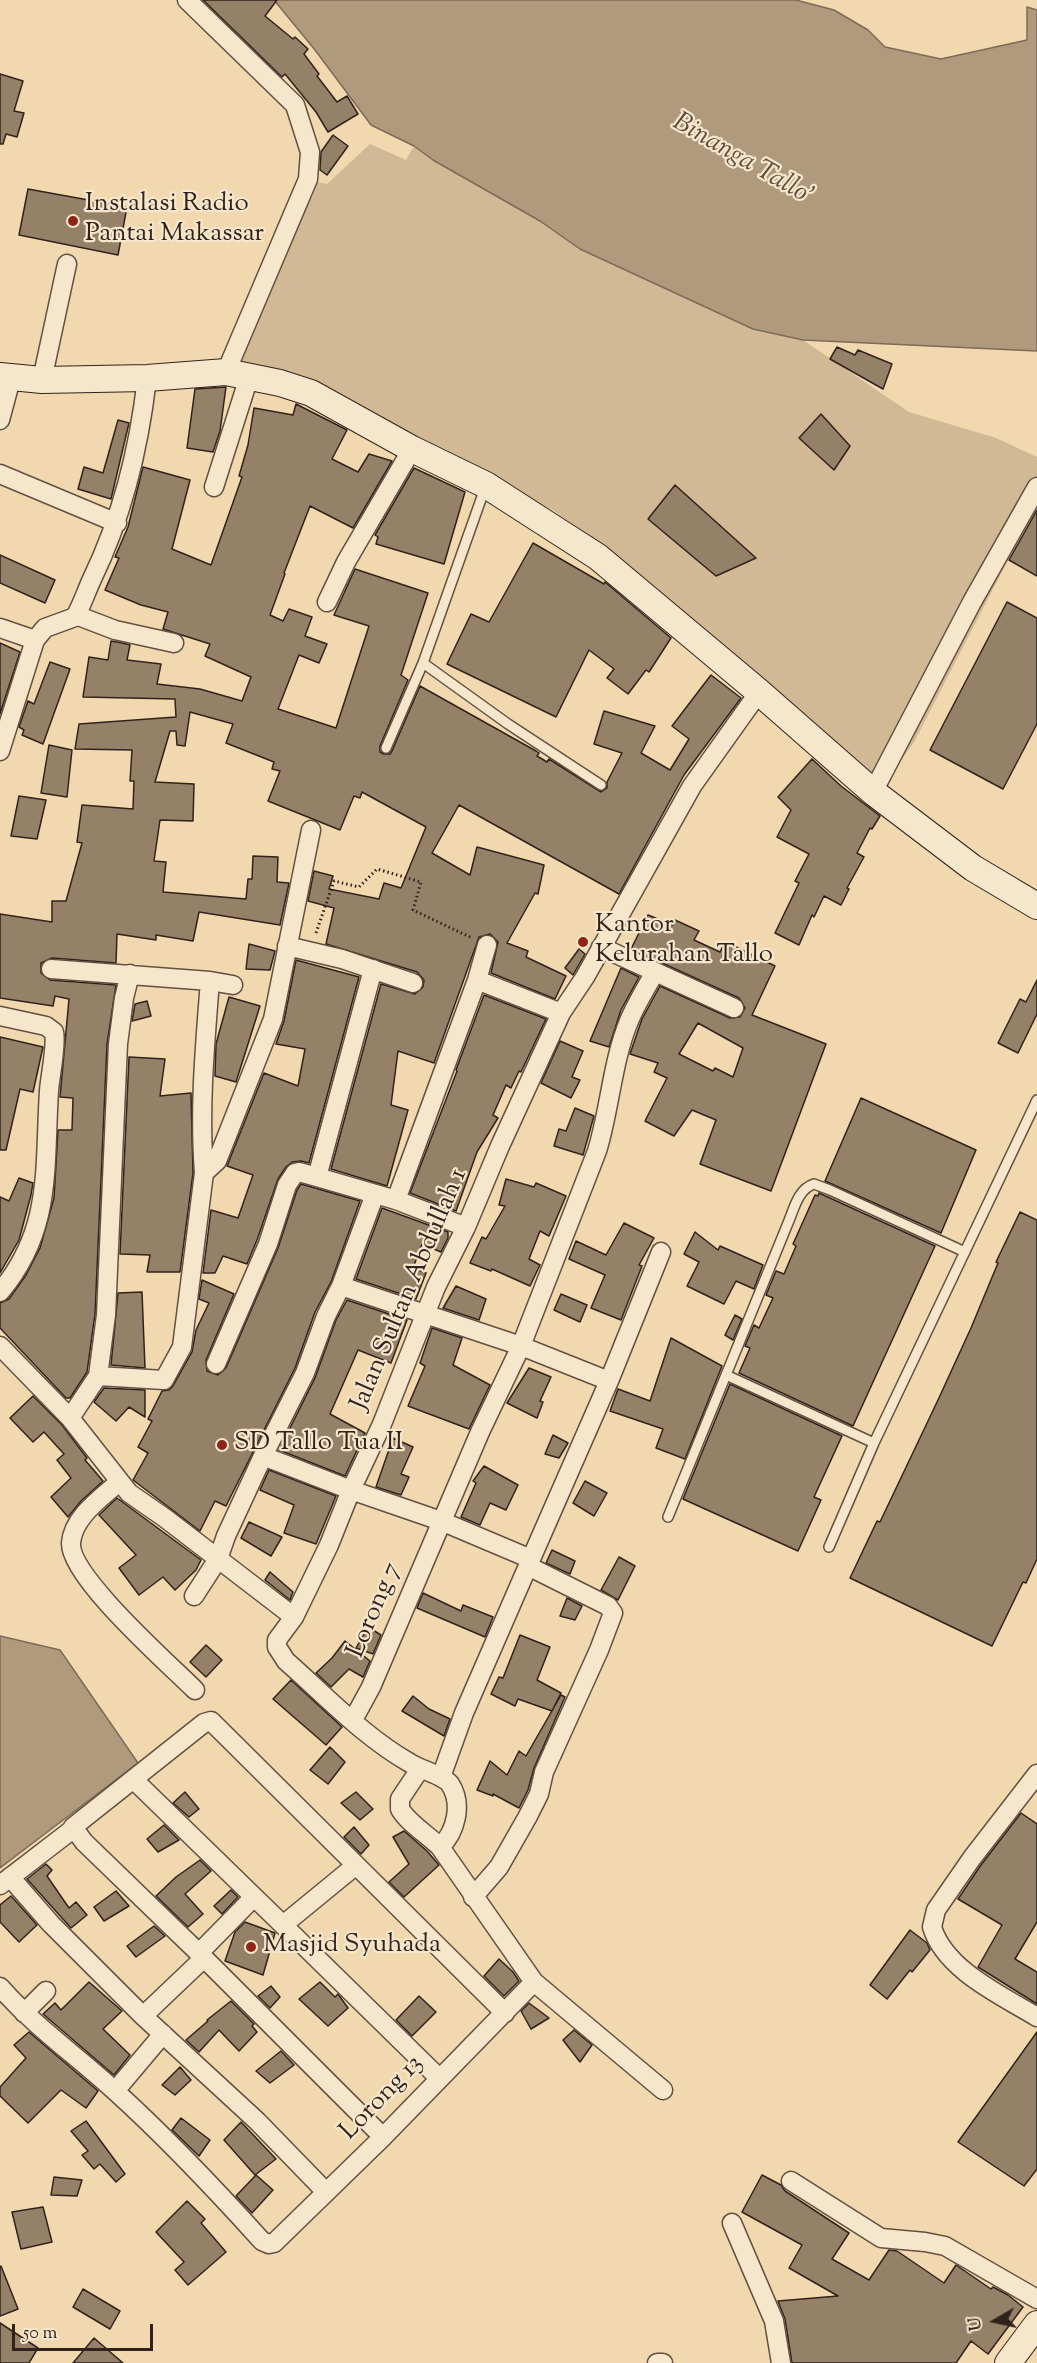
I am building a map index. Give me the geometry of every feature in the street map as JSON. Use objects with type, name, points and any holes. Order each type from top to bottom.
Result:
[{"type":"street","points":[[187,0],[295,105],[310,152],[310,174],[238,374],[214,486]]},
{"type":"street","points":[[42,380],[67,264]]},
{"type":"street","points":[[0,420],[5,378],[42,380],[238,374],[280,383],[311,393],[412,449],[486,485],[598,557],[759,692],[873,792],[973,868],[1037,906]]},
{"type":"street","points":[[0,751],[3,729],[35,640],[45,628],[68,621],[76,615],[117,523],[139,438],[147,378]]},
{"type":"street","points":[[327,602],[351,552],[412,449]]},
{"type":"street","points":[[0,474],[117,523]]},
{"type":"street","points":[[873,792],[972,602],[1037,487]]},
{"type":"street","points":[[76,615],[115,630],[174,642]]},
{"type":"street","points":[[0,628],[35,640]]},
{"type":"street","name":"Jalan Sultan Abdullah 1","points":[[441,1776],[420,1769],[375,1740],[286,1661],[279,1651],[277,1644],[279,1637],[294,1617],[329,1545],[351,1490],[382,1424],[436,1287],[466,1227],[561,1013],[692,786],[759,692]]},
{"type":"street","points":[[204,1173],[217,1161],[273,1019],[311,830]]},
{"type":"street","points":[[396,1200],[477,980],[487,945]]},
{"type":"street","points":[[287,946],[373,969],[413,984]]},
{"type":"street","points":[[601,947],[734,1008]]},
{"type":"street","points":[[51,969],[130,974],[234,985]]},
{"type":"street","points":[[317,1177],[373,969]]},
{"type":"street","name":"Lorong 7","points":[[353,1720],[397,1628],[441,1521],[521,1346],[597,1151],[605,1124],[619,1053],[629,1021],[655,972]]},
{"type":"street","points":[[70,1418],[98,1376],[106,1315],[118,1044],[124,998],[130,974]]},
{"type":"street","points":[[477,980],[561,1013]]},
{"type":"street","points":[[98,1376],[164,1380],[181,1352],[204,1173],[202,1152],[210,981]]},
{"type":"street","points":[[0,1016],[46,1026],[54,1032],[55,1037],[50,1067],[44,1198],[24,1258],[15,1274],[0,1292]]},
{"type":"street","points":[[216,1364],[268,1244],[291,1176],[299,1172],[396,1200],[466,1227]]},
{"type":"street","points":[[194,1596],[218,1559],[263,1455],[305,1373],[326,1316],[341,1286],[375,1194]]},
{"type":"street","points":[[445,1855],[453,1830],[456,1805],[450,1785],[441,1776],[464,1713],[609,1380],[661,1252]]},
{"type":"street","points":[[341,1286],[521,1346],[609,1380]]},
{"type":"street","points":[[3,1356],[70,1418],[118,1482],[129,1493],[294,1617]]},
{"type":"street","points":[[263,1455],[351,1490],[441,1521],[530,1562],[608,1606],[613,1613],[599,1650],[544,1772],[538,1794],[528,1816],[500,1866],[474,1897]]},
{"type":"street","points":[[118,1482],[78,1522],[71,1541],[72,1551],[78,1566],[100,1595],[195,1690]]},
{"type":"street","points":[[326,2192],[257,2121],[143,2016],[5,1881],[204,1723],[212,1721],[505,2013]]},
{"type":"street","points":[[420,1769],[400,1799],[400,1809],[445,1855],[534,1982],[663,2090]]},
{"type":"street","points":[[1037,1774],[972,1858],[936,1910],[932,1927],[945,1953],[961,1969],[1037,2017]]},
{"type":"street","points":[[134,1780],[439,2078]]},
{"type":"street","points":[[73,1829],[134,1892],[202,1955],[383,2138]]},
{"type":"street","points":[[283,1925],[355,1866]]},
{"type":"street","points":[[143,2016],[254,1897]]},
{"type":"street","name":"Lorong 13","points":[[115,2091],[198,2170],[265,2243],[274,2243],[383,2138],[534,1982]]},
{"type":"street","points":[[0,1987],[24,2013],[115,2091],[163,2034]]},
{"type":"street","points":[[24,2013],[46,1991]]},
{"type":"street","points":[[791,2181],[882,2238],[945,2246],[1037,2299]]},
{"type":"street","points":[[732,2223],[774,2321],[781,2363]]},
{"type":"street","points":[[1008,2363],[1037,2324]]},
{"type":"street","points":[[657,2363],[663,2363]]},
{"type":"lane","points":[[386,748],[423,663],[486,485]]},
{"type":"lane","points":[[423,663],[508,724],[601,785]]},
{"type":"lane","points":[[829,1547],[874,1443],[1037,1100]]},
{"type":"lane","points":[[668,1517],[800,1195],[810,1186],[814,1184],[830,1190],[964,1252]]},
{"type":"lane","points":[[726,1375],[874,1443]]},
{"type":"path","points":[[310,951],[334,881],[359,887],[377,869],[421,882],[413,910],[487,945]]},
{"type":"shaded area","points":[[370,144],[406,160],[414,146],[433,160],[540,221],[580,249],[753,329],[803,340],[909,412],[996,438],[1037,457],[1037,504],[913,744],[887,779],[871,775],[655,587],[605,547],[554,511],[407,431],[291,372],[238,362],[318,182],[327,184]]},
{"type":"water","name":"Binanga Tallo'","points":[[274,0],[796,0],[834,10],[868,30],[885,47],[941,59],[1027,40],[1027,7],[1037,10],[1037,351],[803,340],[753,329],[580,249],[540,221],[433,160],[414,146],[371,125]]},
{"type":"water","points":[[0,1636],[60,1650],[138,1763],[0,1868]]},
{"type":"building","points":[[203,0],[277,0],[265,16],[308,49],[304,54],[337,102],[347,96],[358,114],[328,132],[316,112],[285,74],[282,77]]},
{"type":"building","points":[[0,74],[23,81],[14,111],[24,113],[17,137],[6,134],[3,144],[0,144]]},
{"type":"building","points":[[333,135],[348,146],[327,175],[320,170],[321,152]]},
{"type":"building","name":"Instalasi Radio Pantai Makassar","points":[[28,189],[127,207],[118,255],[19,235]]},
{"type":"building","points":[[837,347],[855,355],[858,350],[892,364],[883,389],[830,359]]},
{"type":"building","points":[[226,387],[220,431],[213,452],[187,448],[195,389]]},
{"type":"building","points":[[296,404],[347,430],[332,459],[358,472],[369,454],[392,461],[353,528],[310,506],[270,615],[283,621],[289,609],[312,617],[305,636],[327,644],[319,663],[299,655],[278,709],[336,728],[369,626],[334,615],[355,569],[428,593],[401,675],[408,680],[380,746],[380,752],[384,754],[390,754],[392,751],[420,686],[536,751],[539,753],[537,756],[547,762],[549,759],[601,792],[607,788],[607,782],[622,753],[594,744],[604,711],[655,726],[641,753],[670,770],[689,739],[672,726],[711,675],[741,698],[684,775],[619,894],[459,805],[432,853],[470,875],[477,847],[544,865],[538,894],[535,893],[507,943],[528,951],[526,957],[566,976],[555,999],[491,973],[498,942],[490,934],[479,937],[434,1063],[398,1051],[391,1105],[408,1110],[387,1186],[331,1169],[381,984],[415,994],[423,987],[424,980],[417,972],[326,944],[334,908],[308,901],[314,871],[333,876],[329,889],[379,899],[384,883],[401,888],[426,827],[362,792],[360,798],[354,796],[340,830],[268,801],[280,771],[272,769],[274,762],[226,743],[233,724],[190,712],[185,746],[177,745],[176,731],[170,731],[155,782],[194,784],[193,821],[160,820],[154,861],[166,862],[163,892],[246,899],[248,879],[252,879],[253,856],[278,857],[277,882],[289,883],[280,925],[199,912],[193,941],[156,935],[156,940],[117,934],[116,963],[52,958],[41,963],[41,973],[50,980],[116,985],[107,1044],[95,1314],[87,1372],[70,1398],[66,1398],[0,1328],[0,1303],[9,1299],[26,1275],[40,1248],[54,1198],[58,1130],[72,1130],[73,1098],[60,1097],[69,999],[55,996],[53,1006],[0,998],[0,914],[52,922],[52,901],[66,901],[82,843],[77,842],[82,805],[133,809],[134,781],[130,781],[132,750],[75,749],[79,724],[176,717],[175,699],[83,697],[89,657],[108,660],[111,641],[130,645],[127,660],[161,664],[157,684],[200,689],[242,701],[251,677],[205,656],[210,644],[163,629],[168,612],[141,605],[105,590],[119,558],[115,557],[128,527],[143,467],[190,480],[172,549],[211,565],[242,477],[239,476],[248,445],[254,408],[293,415]]},
{"type":"building","points":[[821,414],[850,446],[834,470],[799,438]]},
{"type":"building","points":[[118,420],[129,423],[111,499],[78,489],[84,467],[103,473]]},
{"type":"building","points":[[414,468],[465,492],[444,564],[376,544],[378,537],[375,535]]},
{"type":"building","points":[[675,485],[756,558],[716,576],[648,519]]},
{"type":"building","points":[[1037,510],[1037,576],[1009,560]]},
{"type":"building","points":[[533,543],[604,584],[605,582],[671,638],[649,672],[646,670],[628,694],[607,678],[614,669],[589,650],[556,717],[447,664],[471,614],[489,622]]},
{"type":"building","points":[[0,555],[55,580],[45,603],[0,583]]},
{"type":"building","points":[[1007,602],[1037,618],[1037,724],[1003,789],[930,750]]},
{"type":"building","points":[[0,643],[20,652],[0,714]]},
{"type":"building","points":[[50,662],[70,669],[43,744],[22,735],[24,730],[19,727],[28,701],[34,704]]},
{"type":"building","points":[[49,745],[72,750],[67,797],[41,793]]},
{"type":"building","points":[[812,759],[841,786],[880,816],[872,829],[870,828],[857,853],[864,857],[847,888],[849,889],[841,905],[824,896],[814,917],[812,915],[799,945],[775,933],[799,883],[795,881],[809,854],[777,837],[791,810],[778,797]]},
{"type":"building","points":[[19,796],[46,800],[37,839],[11,836]]},
{"type":"building","points":[[648,915],[673,925],[675,920],[699,931],[694,940],[720,952],[724,944],[730,944],[775,966],[752,1015],[826,1044],[771,1191],[700,1164],[716,1120],[692,1110],[674,1136],[645,1121],[667,1078],[654,1072],[658,1063],[630,1054],[642,1019],[660,986],[730,1018],[740,1017],[745,1008],[739,998],[631,949]],"holes":[[[698,1023],[743,1048],[733,1077],[715,1068],[713,1071],[679,1054]]]},
{"type":"building","points":[[249,944],[275,951],[270,970],[246,969]]},
{"type":"building","points":[[579,949],[585,954],[573,975],[565,968]]},
{"type":"building","points":[[296,960],[359,977],[309,1163],[292,1162],[278,1179],[247,1264],[223,1256],[215,1273],[203,1273],[211,1210],[238,1218],[253,1175],[227,1166],[264,1073],[298,1086],[305,1049],[276,1044],[284,1021]]},
{"type":"building","points":[[621,968],[639,977],[621,1010],[609,1047],[590,1041]]},
{"type":"building","points":[[1037,980],[1037,1014],[1018,1053],[998,1043],[1020,999],[1026,1002]]},
{"type":"building","points":[[484,995],[546,1019],[521,1072],[519,1071],[511,1088],[506,1085],[493,1115],[498,1118],[477,1152],[456,1211],[410,1193]]},
{"type":"building","points":[[229,997],[260,1006],[236,1082],[215,1076],[216,1044]]},
{"type":"building","points":[[147,1001],[151,1016],[132,1021],[135,1004]]},
{"type":"building","points":[[0,1037],[43,1047],[33,1092],[20,1089],[6,1150],[0,1150]]},
{"type":"building","points":[[560,1041],[583,1051],[572,1077],[580,1080],[571,1098],[541,1083]]},
{"type":"building","points":[[129,1057],[165,1059],[160,1096],[191,1093],[193,1173],[180,1272],[147,1272],[150,1255],[120,1254]]},
{"type":"building","points":[[861,1098],[976,1150],[941,1233],[825,1181]]},
{"type":"building","points":[[575,1108],[594,1116],[583,1155],[554,1146],[559,1129],[566,1131]]},
{"type":"building","points":[[19,1178],[33,1183],[31,1195],[19,1240],[0,1273],[0,1197],[9,1201]]},
{"type":"building","points":[[506,1179],[534,1187],[536,1183],[566,1196],[549,1236],[540,1231],[529,1259],[540,1265],[530,1286],[492,1269],[491,1271],[470,1263],[482,1237],[486,1239],[505,1206],[499,1205]]},
{"type":"building","points":[[301,1184],[360,1201],[331,1282],[315,1312],[295,1368],[226,1506],[215,1501],[200,1531],[133,1480],[148,1453],[138,1447],[152,1421],[148,1419],[162,1391],[169,1390],[173,1386],[192,1352],[196,1330],[209,1303],[199,1299],[202,1280],[234,1294],[206,1360],[207,1371],[218,1375],[226,1368],[278,1248]]},
{"type":"building","points":[[819,1193],[935,1246],[853,1426],[739,1373],[750,1348],[745,1346],[754,1325],[759,1328],[773,1298],[766,1295],[776,1271],[784,1274],[796,1246],[793,1244],[815,1195],[818,1196]]},
{"type":"building","points":[[382,1208],[448,1232],[448,1238],[441,1252],[422,1244],[413,1268],[426,1273],[416,1299],[356,1279]]},
{"type":"building","points":[[1020,1212],[1037,1220],[1037,1559],[1026,1583],[1023,1582],[992,1646],[850,1578],[877,1521],[880,1522],[938,1400],[971,1328],[998,1263],[996,1262]]},
{"type":"building","points":[[624,1223],[654,1238],[639,1265],[642,1266],[621,1320],[591,1308],[605,1275],[569,1259],[576,1241],[606,1255]]},
{"type":"building","points":[[695,1232],[718,1250],[720,1246],[763,1265],[754,1289],[736,1281],[724,1304],[687,1286],[699,1262],[684,1254]]},
{"type":"building","points":[[456,1286],[486,1299],[479,1320],[443,1308]]},
{"type":"building","points":[[142,1292],[145,1368],[111,1365],[118,1293]]},
{"type":"building","points":[[561,1294],[587,1305],[580,1322],[554,1310]]},
{"type":"building","points":[[347,1300],[407,1320],[391,1363],[358,1350],[330,1414],[365,1433],[345,1476],[279,1450],[315,1378],[336,1320]]},
{"type":"building","points":[[735,1315],[742,1319],[733,1340],[725,1335]]},
{"type":"building","points":[[432,1328],[462,1338],[453,1365],[490,1385],[469,1429],[408,1406],[425,1366],[420,1363]]},
{"type":"building","points":[[671,1338],[722,1366],[685,1459],[656,1448],[663,1429],[610,1411],[618,1389],[650,1401]]},
{"type":"building","points":[[529,1368],[551,1377],[540,1401],[543,1402],[537,1418],[507,1403]]},
{"type":"building","points":[[730,1384],[842,1436],[814,1497],[821,1500],[798,1551],[683,1499]]},
{"type":"building","points":[[104,1388],[145,1390],[145,1417],[129,1407],[116,1421],[94,1402]]},
{"type":"building","points":[[33,1396],[62,1425],[87,1458],[85,1460],[103,1481],[81,1501],[68,1517],[51,1497],[71,1478],[57,1460],[64,1454],[44,1432],[33,1442],[10,1418]]},
{"type":"building","points":[[553,1435],[568,1443],[559,1458],[545,1454]]},
{"type":"building","points":[[393,1438],[413,1447],[401,1474],[409,1477],[401,1495],[376,1487]]},
{"type":"building","points":[[484,1466],[518,1485],[506,1510],[490,1503],[480,1525],[461,1517],[476,1483],[473,1481]]},
{"type":"building","points":[[269,1470],[336,1496],[316,1544],[284,1533],[294,1505],[260,1490]]},
{"type":"building","points":[[585,1481],[607,1493],[594,1516],[573,1503]]},
{"type":"building","points":[[117,1498],[201,1560],[196,1570],[175,1590],[163,1577],[139,1595],[119,1568],[136,1555],[99,1515]]},
{"type":"building","points":[[249,1522],[282,1537],[271,1556],[241,1538]]},
{"type":"building","points":[[552,1550],[575,1561],[570,1574],[546,1563]]},
{"type":"building","points":[[619,1557],[635,1566],[618,1600],[601,1590]]},
{"type":"building","points":[[270,1572],[293,1592],[290,1600],[265,1580]]},
{"type":"building","points":[[423,1593],[461,1611],[463,1605],[493,1617],[485,1637],[417,1608]]},
{"type":"building","points":[[567,1598],[582,1606],[575,1620],[560,1616]]},
{"type":"building","points":[[368,1627],[381,1635],[373,1654],[356,1648]]},
{"type":"building","points":[[520,1635],[550,1647],[537,1680],[561,1693],[552,1711],[518,1699],[515,1706],[491,1694],[499,1677],[503,1678]]},
{"type":"building","points":[[345,1641],[370,1661],[363,1677],[349,1669],[331,1687],[316,1673]]},
{"type":"building","points":[[206,1645],[222,1660],[206,1677],[190,1662]]},
{"type":"building","points":[[291,1680],[342,1727],[326,1745],[273,1699]]},
{"type":"building","points":[[561,1695],[565,1697],[519,1808],[493,1794],[493,1796],[477,1790],[490,1761],[507,1775],[519,1751],[526,1756]]},
{"type":"building","points":[[413,1696],[429,1709],[450,1719],[444,1736],[402,1711]]},
{"type":"building","points":[[330,1747],[345,1762],[328,1784],[310,1770]]},
{"type":"building","points":[[185,1792],[199,1809],[189,1817],[173,1803]]},
{"type":"building","points":[[356,1792],[373,1809],[360,1820],[341,1803]]},
{"type":"building","points":[[1021,1813],[1037,1824],[1037,1922],[1015,1959],[1037,1972],[1037,2004],[978,1967],[1002,1925],[958,1899]]},
{"type":"building","points":[[164,1825],[179,1840],[158,1852],[147,1839]]},
{"type":"building","points":[[354,1827],[369,1845],[361,1854],[344,1837]]},
{"type":"building","points":[[404,1831],[439,1865],[404,1897],[389,1882],[409,1864],[393,1837]]},
{"type":"building","points":[[200,1860],[211,1871],[185,1894],[203,1914],[188,1927],[156,1896],[176,1877]]},
{"type":"building","points":[[46,1864],[52,1870],[47,1876],[69,1908],[76,1902],[87,1915],[71,1928],[27,1879]]},
{"type":"building","points":[[231,1890],[238,1897],[222,1914],[214,1906]]},
{"type":"building","points":[[116,1891],[129,1906],[104,1921],[94,1907]]},
{"type":"building","points":[[11,1896],[37,1925],[19,1942],[0,1922],[0,1905]]},
{"type":"building","name":"Masjid Syuhada","points":[[245,1922],[275,1933],[263,1975],[225,1961],[235,1932]]},
{"type":"building","points":[[154,1926],[165,1936],[136,1957],[127,1946]]},
{"type":"building","points":[[910,1930],[927,1943],[930,1950],[912,1972],[910,1970],[887,1999],[870,1985]]},
{"type":"building","points":[[499,1959],[519,1981],[504,1996],[484,1976]]},
{"type":"building","points":[[89,1982],[122,2011],[103,2029],[130,2055],[114,2075],[43,2014],[55,2003],[61,2010]]},
{"type":"building","points":[[320,1982],[335,1997],[338,1994],[348,2008],[328,2026],[299,1999]]},
{"type":"building","points":[[271,1986],[280,1997],[270,2008],[258,1996]]},
{"type":"building","points":[[419,1996],[436,2012],[412,2036],[396,2020]]},
{"type":"building","points":[[231,2001],[254,2024],[252,2026],[257,2032],[239,2051],[219,2030],[199,2052],[186,2040]]},
{"type":"building","points":[[529,2003],[549,2018],[531,2029],[521,2011]]},
{"type":"building","points":[[574,2030],[592,2045],[580,2062],[563,2040]]},
{"type":"building","points":[[29,2032],[98,2091],[86,2108],[61,2090],[28,2123],[0,2096],[0,2087],[26,2058],[14,2045]]},
{"type":"building","points":[[1037,2032],[1037,2169],[1024,2186],[958,2142]]},
{"type":"building","points":[[281,2051],[294,2065],[270,2083],[256,2071]]},
{"type":"building","points":[[180,2067],[191,2080],[175,2095],[162,2085]]},
{"type":"building","points":[[181,2118],[210,2140],[199,2156],[172,2130]]},
{"type":"building","points":[[86,2121],[125,2174],[116,2182],[100,2164],[94,2169],[82,2155],[88,2151],[71,2131]]},
{"type":"building","points":[[241,2122],[276,2159],[255,2175],[224,2140]]},
{"type":"building","points":[[256,2175],[273,2190],[252,2213],[236,2196]]},
{"type":"building","points":[[762,2175],[781,2185],[785,2191],[849,2233],[832,2259],[869,2280],[889,2250],[897,2251],[944,2283],[956,2265],[991,2289],[993,2287],[1008,2295],[1023,2307],[988,2354],[971,2341],[956,2363],[792,2363],[785,2319],[778,2301],[838,2296],[789,2268],[802,2245],[742,2212]]},
{"type":"building","points":[[54,2177],[82,2180],[77,2196],[51,2195]]},
{"type":"building","points":[[187,2201],[205,2219],[201,2223],[226,2252],[188,2285],[175,2270],[184,2262],[156,2232]]},
{"type":"building","points":[[43,2207],[52,2242],[21,2249],[12,2212]]},
{"type":"building","points":[[0,2267],[18,2309],[0,2316]]},
{"type":"building","points":[[83,2289],[120,2311],[110,2329],[73,2307]]},
{"type":"building","points":[[0,2323],[38,2348],[29,2363],[0,2363]]},
{"type":"building","points":[[94,2338],[123,2363],[73,2363]]},
{"type":"place","name":"Instalasi Radio Pantai Makassar","points":[[73,221]]},
{"type":"place","name":"Kantor Kelurahan Tallo","points":[[583,942]]},
{"type":"place","name":"SD Tallo Tua II","points":[[222,1445]]},
{"type":"place","name":"Masjid Syuhada","points":[[251,1947]]}]
